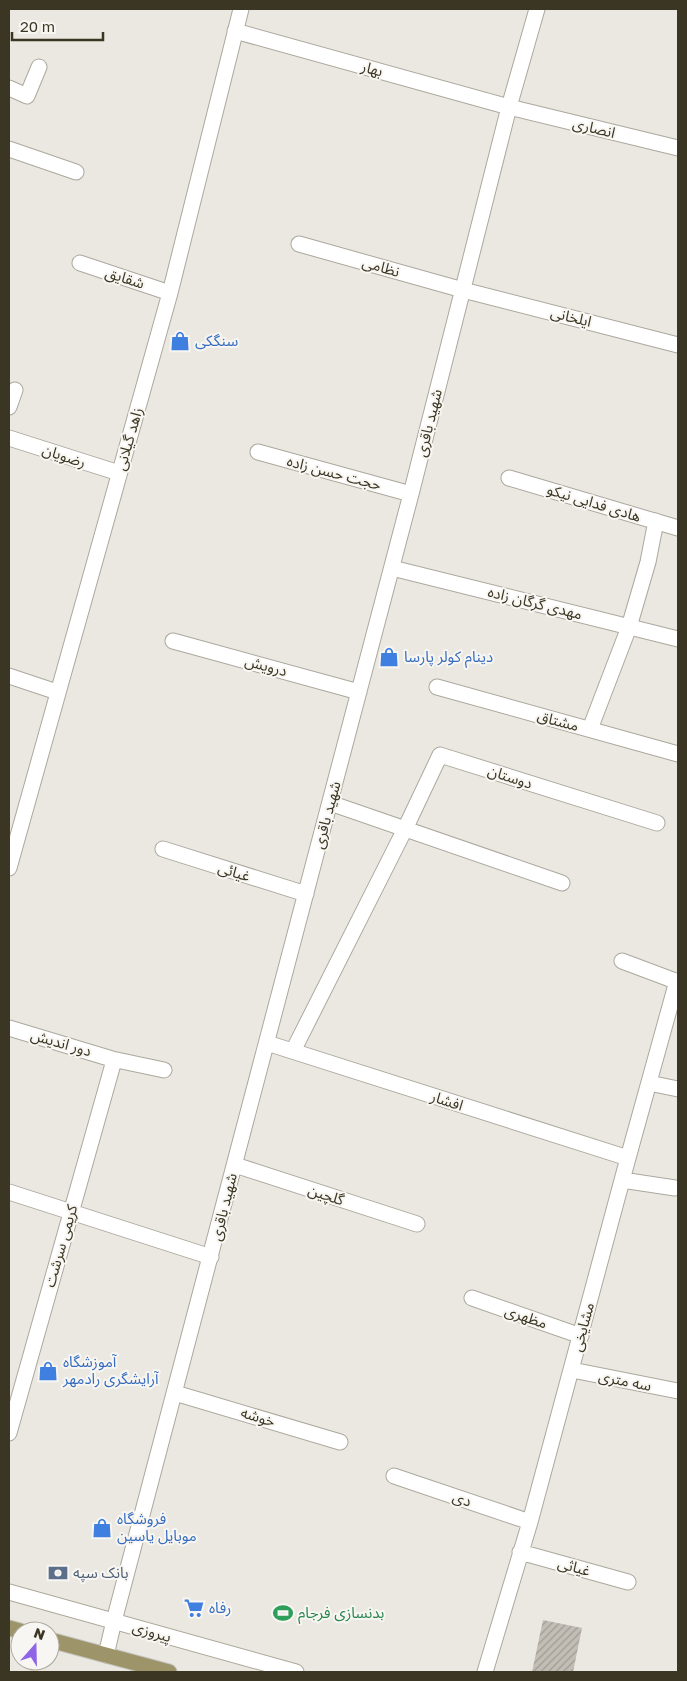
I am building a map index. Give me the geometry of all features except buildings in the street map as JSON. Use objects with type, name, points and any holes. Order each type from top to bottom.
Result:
[{"type":"main road","points":[[60,1643],[169,1672]]},
{"type":"street","name":"زاهد گیلانی","points":[[9,868],[170,293],[242,9]]},
{"type":"street","name":"شهید باقری","points":[[106,1655],[392,568],[509,107],[537,9]]},
{"type":"street","name":"بهار","points":[[235,31],[509,107]]},
{"type":"street","points":[[9,88],[27,96],[39,67]]},
{"type":"street","name":"انصاری","points":[[509,107],[678,148]]},
{"type":"street","points":[[9,149],[76,172]]},
{"type":"street","name":"نظامی","points":[[299,244],[463,290]]},
{"type":"street","name":"شقایق","points":[[80,263],[170,293]]},
{"type":"street","name":"ایلخانی","points":[[463,290],[678,344]]},
{"type":"street","points":[[9,407],[15,390]]},
{"type":"street","name":"رضویان","points":[[9,438],[119,473]]},
{"type":"street","name":"حجت حسن زاده","points":[[258,452],[411,494]]},
{"type":"street","name":"هادی فدایی نیکو","points":[[509,478],[678,528]]},
{"type":"street","points":[[590,730],[629,627],[648,562],[656,522]]},
{"type":"street","name":"مهدی گرگان زاده","points":[[392,568],[678,639]]},
{"type":"street","name":"درویش","points":[[172,641],[359,692]]},
{"type":"street","points":[[9,676],[57,692]]},
{"type":"street","name":"مشتاق","points":[[437,687],[678,754]]},
{"type":"street","name":"دوستان","points":[[293,1051],[405,829],[440,755],[657,823]]},
{"type":"street","points":[[330,804],[562,883]]},
{"type":"street","name":"غیائی","points":[[163,849],[306,894]]},
{"type":"street","name":"مشایخی","points":[[485,1672],[530,1522],[628,1158],[678,982],[622,961]]},
{"type":"street","name":"دور اندیش","points":[[9,1028],[112,1059],[164,1070]]},
{"type":"street","name":"افشار","points":[[267,1043],[628,1158]]},
{"type":"street","name":"کریمی سرشت","points":[[9,1432],[113,1064],[112,1059]]},
{"type":"street","points":[[649,1083],[678,1089]]},
{"type":"street","name":"گلچین","points":[[235,1165],[417,1224]]},
{"type":"street","points":[[622,1180],[675,1188]]},
{"type":"street","points":[[9,1192],[211,1257]]},
{"type":"street","name":"مظهری","points":[[472,1298],[581,1336]]},
{"type":"street","name":"سه متری","points":[[572,1370],[678,1391]]},
{"type":"street","name":"خوشه","points":[[175,1392],[340,1442]]},
{"type":"street","name":"دی","points":[[394,1476],[530,1522]]},
{"type":"street","name":"غیاثی","points":[[520,1552],[628,1582]]},
{"type":"street","name":"پیروزی","points":[[9,1592],[296,1672]]},
{"type":"place","name":"سنگکی","points":[[180,341]]},
{"type":"place","name":"دینام کولر پارسا","points":[[389,657]]},
{"type":"place","name":"آموزشگاه آرایشگری رادمهر","points":[[48,1371]]},
{"type":"place","name":"فروشگاه موبایل یاسین","points":[[102,1528]]},
{"type":"place","name":"بانک سپه","points":[[58,1573]]},
{"type":"place","name":"رفاه","points":[[194,1608]]},
{"type":"place","name":"بدنسازی فرجام","points":[[283,1613]]}]
